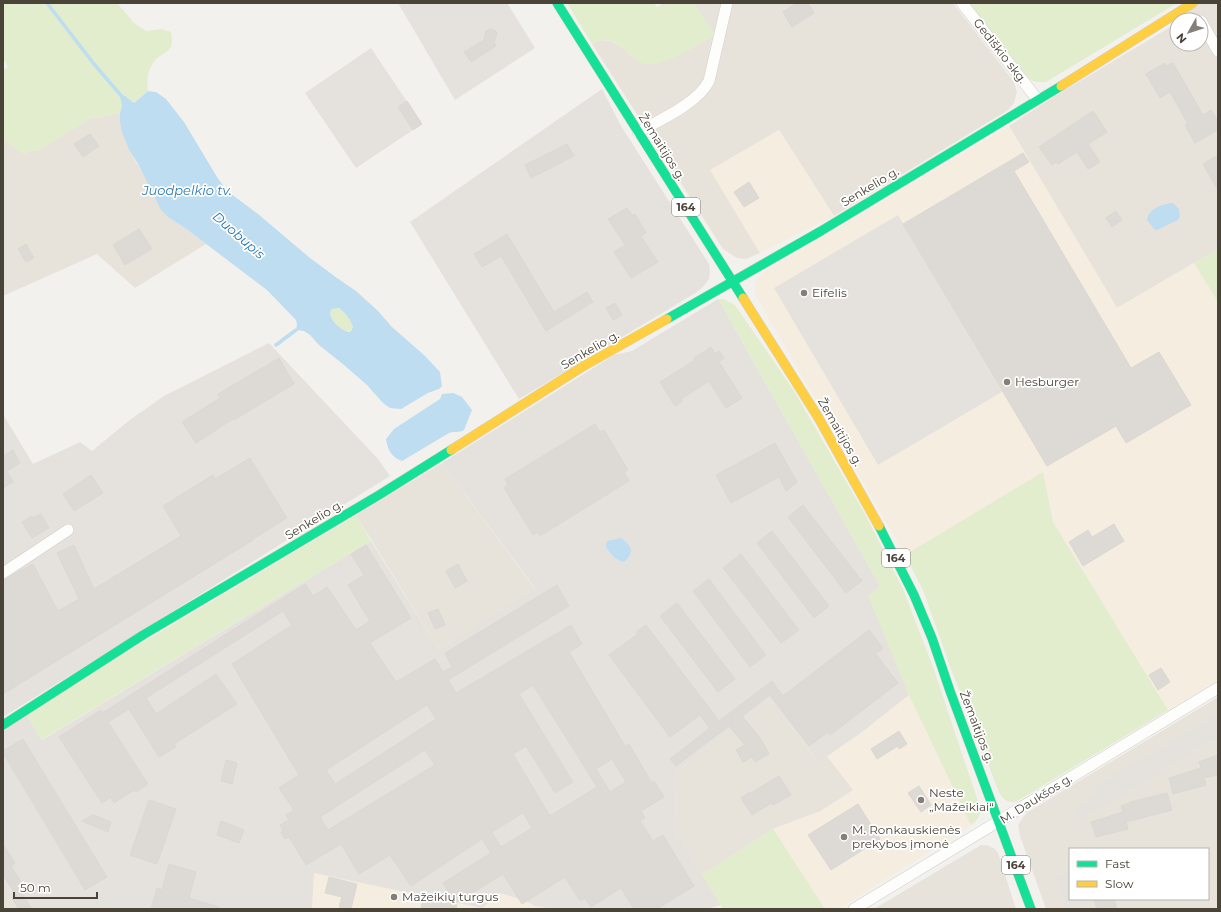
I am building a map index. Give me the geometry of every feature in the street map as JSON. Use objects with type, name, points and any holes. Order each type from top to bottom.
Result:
[{"type":"street","name":"Žemaitijos g.","points":[[557,3],[818,418],[888,542],[914,595],[932,638],[950,691],[1000,821],[1031,909]]},
{"type":"street","points":[[638,132],[692,101],[706,89],[727,3]]},
{"type":"street","name":"Gediškio skg.","points":[[962,3],[1037,99]]},
{"type":"street","name":"Senkelio g.","points":[[3,725],[143,634],[372,499],[582,367],[733,282],[989,130],[1194,3]]},
{"type":"street","points":[[1209,35],[1218,51]]},
{"type":"street","points":[[3,573],[68,530]]},
{"type":"street","name":"M. Daukšos g.","points":[[854,909],[1218,688]]},
{"type":"shaded area","points":[[398,3],[507,3],[535,48],[455,100]]},
{"type":"shaded area","points":[[694,3],[953,3],[1014,82],[1017,92],[1014,103],[1008,110],[834,216],[779,130],[711,170],[760,253],[746,259],[737,258],[723,249],[592,44],[600,40],[611,41],[622,47],[634,58],[715,36]]},
{"type":"shaded area","points":[[1185,3],[1218,3],[1218,249],[1117,308],[1009,126],[1055,96],[1169,28],[1169,52],[1209,52],[1209,12],[1189,12]]},
{"type":"shaded area","points":[[371,48],[422,124],[356,168],[305,93]]},
{"type":"shaded area","points":[[602,89],[621,126],[709,264],[709,279],[697,292],[519,399],[410,222]]},
{"type":"shaded area","points":[[120,113],[120,122],[129,150],[169,218],[206,244],[135,288],[97,254],[3,296],[3,137],[22,153],[39,150],[89,119]]},
{"type":"shaded area","points":[[1009,126],[1117,308],[1194,263],[1218,302],[1218,680],[1168,710],[1053,522],[1043,472],[905,555],[756,296],[754,286],[757,278],[763,272]]},
{"type":"shaded area","points":[[779,130],[834,216],[760,253],[710,170]]},
{"type":"shaded area","points":[[898,215],[1002,392],[878,465],[774,288]]},
{"type":"shaded area","points":[[718,299],[880,586],[869,596],[909,695],[862,732],[819,762],[769,699],[676,772],[675,831],[721,905],[706,909],[552,909],[535,906],[526,901],[500,893],[482,908],[314,873],[312,909],[17,909],[10,898],[14,895],[3,878],[3,731],[26,715],[42,740],[371,541],[439,650],[535,588],[442,463],[614,355],[632,351]]},
{"type":"shaded area","points":[[269,343],[378,459],[390,476],[3,717],[3,414],[33,464],[80,442],[92,451],[131,419],[164,396]]},
{"type":"shaded area","points":[[442,463],[535,589],[439,650],[356,515]]},
{"type":"shaded area","points":[[909,695],[971,825],[839,909],[825,909],[773,829],[821,811],[853,790],[827,756],[862,732]]},
{"type":"shaded area","points":[[1218,697],[1218,909],[1046,909],[1020,836],[1018,825],[1028,812]]},
{"type":"shaded area","points":[[769,699],[818,761],[827,756],[854,790],[821,811],[773,829],[702,875],[675,831],[676,772]]},
{"type":"shaded area","points":[[1218,713],[1218,737],[1080,821],[1073,809],[1097,795],[1093,788]]},
{"type":"shaded area","points":[[981,845],[987,845],[995,849],[998,853],[1016,909],[874,909]]},
{"type":"shaded area","points":[[1069,872],[1069,900],[1084,900],[1087,909],[1065,909],[1056,876]]},
{"type":"shaded area","name":"Mažeikių turgus","points":[[314,873],[482,908],[500,893],[526,901],[535,906],[552,909],[312,909]]},
{"type":"shaded area","points":[[3,878],[14,895],[10,898],[17,909],[3,909]]},
{"type":"green space","points":[[3,3],[117,3],[134,23],[146,31],[162,29],[171,32],[172,45],[153,63],[148,77],[148,91],[134,103],[121,96],[122,106],[120,113],[89,119],[39,150],[22,153],[3,137],[3,70],[8,67],[3,58]]},
{"type":"green space","points":[[567,3],[654,3],[657,7],[664,3],[694,3],[715,36],[670,59],[652,64],[645,64],[632,57],[616,43],[602,41],[592,44]]},
{"type":"green space","points":[[969,3],[1177,3],[1046,82],[1036,82],[1031,80],[1021,69]]},
{"type":"green space","points":[[1218,249],[1218,302],[1194,263]]},
{"type":"green space","points":[[718,299],[724,299],[735,305],[794,391],[866,516],[903,589],[933,667],[981,810],[978,819],[971,825],[909,695],[868,596],[880,586]]},
{"type":"green space","points":[[339,308],[345,312],[349,317],[353,327],[350,331],[346,332],[335,324],[330,312],[332,309]]},
{"type":"green space","points":[[1043,472],[1053,522],[1168,710],[1019,800],[1010,802],[1007,801],[999,792],[951,669],[923,590],[905,555]]},
{"type":"green space","points":[[356,515],[371,541],[41,740],[26,715],[133,648]]},
{"type":"green space","points":[[773,829],[825,909],[723,909],[702,875]]},
{"type":"water","name":"Juodpelkio tv.","points":[[148,91],[156,92],[166,99],[184,122],[227,191],[258,214],[310,258],[356,291],[440,372],[442,386],[401,409],[390,408],[383,403],[367,385],[319,345],[310,335],[304,331],[296,330],[296,320],[267,290],[185,228],[169,218],[161,210],[137,162],[129,150],[122,132],[120,113],[122,106],[120,96],[125,96],[134,103]],"holes":[[[339,308],[351,321],[353,327],[349,332],[339,327],[330,315],[332,309]]]},
{"type":"water","points":[[1173,203],[1179,209],[1180,217],[1178,220],[1157,230],[1154,229],[1147,220],[1150,212],[1157,207]]},
{"type":"water","points":[[453,393],[462,397],[472,410],[464,430],[449,433],[402,461],[395,458],[389,450],[386,439],[394,429],[440,399],[442,394]]},
{"type":"water","points":[[621,538],[630,546],[631,549],[630,555],[624,562],[616,558],[606,547],[607,541]]},
{"type":"building","points":[[797,3],[808,3],[814,13],[792,27],[783,12]]},
{"type":"building","points":[[491,29],[496,31],[497,34],[494,42],[496,46],[471,62],[464,52],[484,40],[486,31]]},
{"type":"building","points":[[1165,63],[1167,66],[1173,63],[1203,115],[1211,110],[1218,121],[1218,130],[1195,143],[1185,125],[1188,124],[1170,92],[1160,98],[1146,74]]},
{"type":"building","points":[[407,101],[422,124],[413,130],[398,107]]},
{"type":"building","points":[[1093,111],[1107,132],[1088,144],[1100,162],[1088,169],[1077,152],[1058,164],[1056,162],[1052,165],[1039,147]]},
{"type":"building","points":[[90,134],[99,146],[83,157],[74,144]]},
{"type":"building","points":[[567,144],[574,156],[531,178],[525,165]]},
{"type":"building","points":[[1023,153],[1029,162],[1014,171],[1131,368],[1159,352],[1191,405],[1126,443],[1116,426],[1047,466],[903,224]]},
{"type":"building","points":[[1218,155],[1218,190],[1203,164]]},
{"type":"building","points":[[749,182],[759,198],[744,207],[734,192]]},
{"type":"building","points":[[627,208],[633,216],[635,214],[646,233],[641,236],[658,262],[631,278],[614,252],[625,245],[608,219]]},
{"type":"building","points":[[1116,211],[1122,220],[1112,227],[1106,218]]},
{"type":"building","points":[[139,229],[152,249],[125,265],[113,245]]},
{"type":"building","points":[[507,234],[554,312],[587,292],[593,302],[546,331],[501,256],[482,267],[474,254]]},
{"type":"building","points":[[26,244],[34,258],[26,262],[18,249]]},
{"type":"building","points":[[615,303],[622,315],[613,320],[606,308]]},
{"type":"building","points":[[711,347],[715,354],[719,351],[724,358],[719,362],[742,398],[726,408],[709,381],[681,399],[683,401],[675,406],[660,382],[695,360],[694,358]]},
{"type":"building","points":[[279,358],[294,384],[234,420],[233,419],[196,443],[182,422],[220,398],[218,394]]},
{"type":"building","points":[[595,424],[600,432],[604,430],[628,470],[624,472],[629,481],[540,536],[537,532],[533,535],[504,488],[508,485],[505,479]]},
{"type":"building","points":[[775,443],[797,482],[786,491],[779,477],[731,503],[716,475]]},
{"type":"building","points":[[13,450],[20,463],[7,471],[13,482],[3,488],[3,456]]},
{"type":"building","points":[[250,458],[287,518],[3,694],[3,580],[33,564],[58,611],[79,599],[57,553],[74,545],[94,589],[181,536],[163,506],[213,475],[215,479]]},
{"type":"building","points":[[91,475],[103,493],[74,511],[63,494]]},
{"type":"building","points":[[803,505],[862,581],[846,593],[788,517]]},
{"type":"building","points":[[41,514],[49,528],[32,538],[22,522],[32,516],[33,518]]},
{"type":"building","points":[[1114,524],[1124,541],[1083,566],[1069,542],[1088,530],[1092,537]]},
{"type":"building","points":[[772,531],[829,606],[814,618],[757,543]]},
{"type":"building","points":[[366,545],[411,618],[370,643],[396,682],[435,659],[443,672],[452,667],[445,653],[557,585],[569,606],[448,680],[456,693],[571,625],[582,644],[569,652],[625,746],[629,744],[652,783],[654,781],[664,797],[641,811],[645,818],[640,821],[653,841],[663,835],[694,886],[657,909],[634,909],[621,888],[591,907],[585,898],[580,901],[565,877],[522,904],[503,874],[456,903],[443,883],[491,853],[482,839],[411,886],[390,855],[359,874],[341,844],[306,865],[289,837],[285,839],[281,832],[283,830],[280,825],[289,820],[286,815],[294,810],[279,788],[299,775],[232,664],[292,625],[283,611],[146,698],[156,714],[216,674],[237,704],[174,744],[176,747],[159,757],[129,709],[108,722],[148,784],[136,792],[134,790],[114,803],[111,797],[102,803],[59,737],[101,710],[102,713],[305,584],[313,596],[327,587],[356,630],[370,621],[348,585],[364,575],[351,554]],"holes":[[[533,685],[597,787],[550,816],[513,754],[526,746],[555,793],[573,782],[519,694]],[[427,705],[436,719],[335,784],[326,770]],[[425,750],[435,765],[328,830],[320,817]],[[612,759],[626,782],[610,792],[596,769]],[[523,813],[532,828],[501,847],[492,832]]]},
{"type":"building","points":[[741,554],[799,630],[781,643],[723,568]]},
{"type":"building","points":[[458,564],[467,581],[455,588],[446,571]]},
{"type":"building","points":[[709,579],[766,655],[750,667],[693,591]]},
{"type":"building","points":[[677,603],[735,679],[718,692],[660,616]]},
{"type":"building","points":[[438,609],[445,625],[435,629],[428,613]]},
{"type":"building","points":[[646,625],[719,721],[772,681],[783,696],[869,630],[883,648],[876,654],[898,683],[830,735],[828,732],[809,746],[770,695],[742,716],[761,739],[769,754],[755,762],[752,757],[743,762],[736,750],[745,745],[729,726],[676,766],[670,759],[710,728],[700,715],[670,737],[609,655],[638,634],[636,632]]},
{"type":"building","points":[[1161,668],[1170,682],[1158,690],[1149,675]]},
{"type":"building","points":[[899,731],[907,744],[899,749],[898,746],[877,759],[871,749]]},
{"type":"building","points":[[23,739],[107,877],[85,890],[3,753],[3,751]]},
{"type":"building","points":[[1218,755],[1218,775],[1204,778],[1206,785],[1173,794],[1169,778],[1201,768],[1199,762]]},
{"type":"building","points":[[226,760],[237,763],[232,784],[221,781]]},
{"type":"building","points":[[779,776],[791,795],[773,805],[772,803],[752,815],[741,798]]},
{"type":"building","name":"Neste „Mažeikiai“","points":[[919,786],[931,805],[921,812],[908,793]]},
{"type":"building","points":[[1167,793],[1172,810],[1126,822],[1128,829],[1096,837],[1091,822],[1123,812],[1121,806],[1130,802]]},
{"type":"building","points":[[149,800],[176,809],[157,864],[130,855]]},
{"type":"building","name":"M. Ronkauskienės prekybos įmonė","points":[[858,804],[880,839],[831,870],[808,835]]},
{"type":"building","points":[[93,815],[111,822],[108,832],[82,821]]},
{"type":"building","points":[[221,821],[244,830],[239,843],[217,835]]},
{"type":"building","points":[[3,844],[15,863],[11,866],[27,891],[22,894],[32,909],[19,909],[12,898],[16,895],[3,875]]},
{"type":"building","points":[[169,864],[196,872],[189,898],[219,907],[219,909],[151,909],[157,888],[162,890]]},
{"type":"building","points":[[329,877],[357,884],[351,909],[339,907],[342,897],[325,893]]},
{"type":"building","points":[[423,898],[457,905],[456,909],[421,909]]},
{"type":"building","points":[[1094,900],[1114,900],[1117,909],[1097,909]]},
{"type":"waterway","name":"Duobupis","points":[[47,3],[94,64],[124,99]]},
{"type":"waterway","points":[[276,345],[296,330]]},
{"type":"traffic: fast","points":[[557,3],[743,298]]},
{"type":"traffic: fast","points":[[667,319],[821,231],[1061,86]]},
{"type":"traffic: fast","points":[[3,725],[143,635],[379,495],[451,450]]},
{"type":"traffic: fast","points":[[879,526],[914,595],[932,638],[950,691],[1031,909]]},
{"type":"traffic: slow","points":[[1061,86],[1193,3]]},
{"type":"traffic: slow","points":[[743,298],[818,417],[879,526]]},
{"type":"traffic: slow","points":[[451,450],[582,367],[667,319]]},
{"type":"place","name":"Eifelis","points":[[804,293]]},
{"type":"place","name":"Hesburger","points":[[1007,382]]},
{"type":"place","name":"Neste „Mažeikiai“","points":[[921,800]]},
{"type":"place","name":"M. Ronkauskienės prekybos įmonė","points":[[844,837]]},
{"type":"place","name":"Mažeikių turgus","points":[[394,897]]}]
